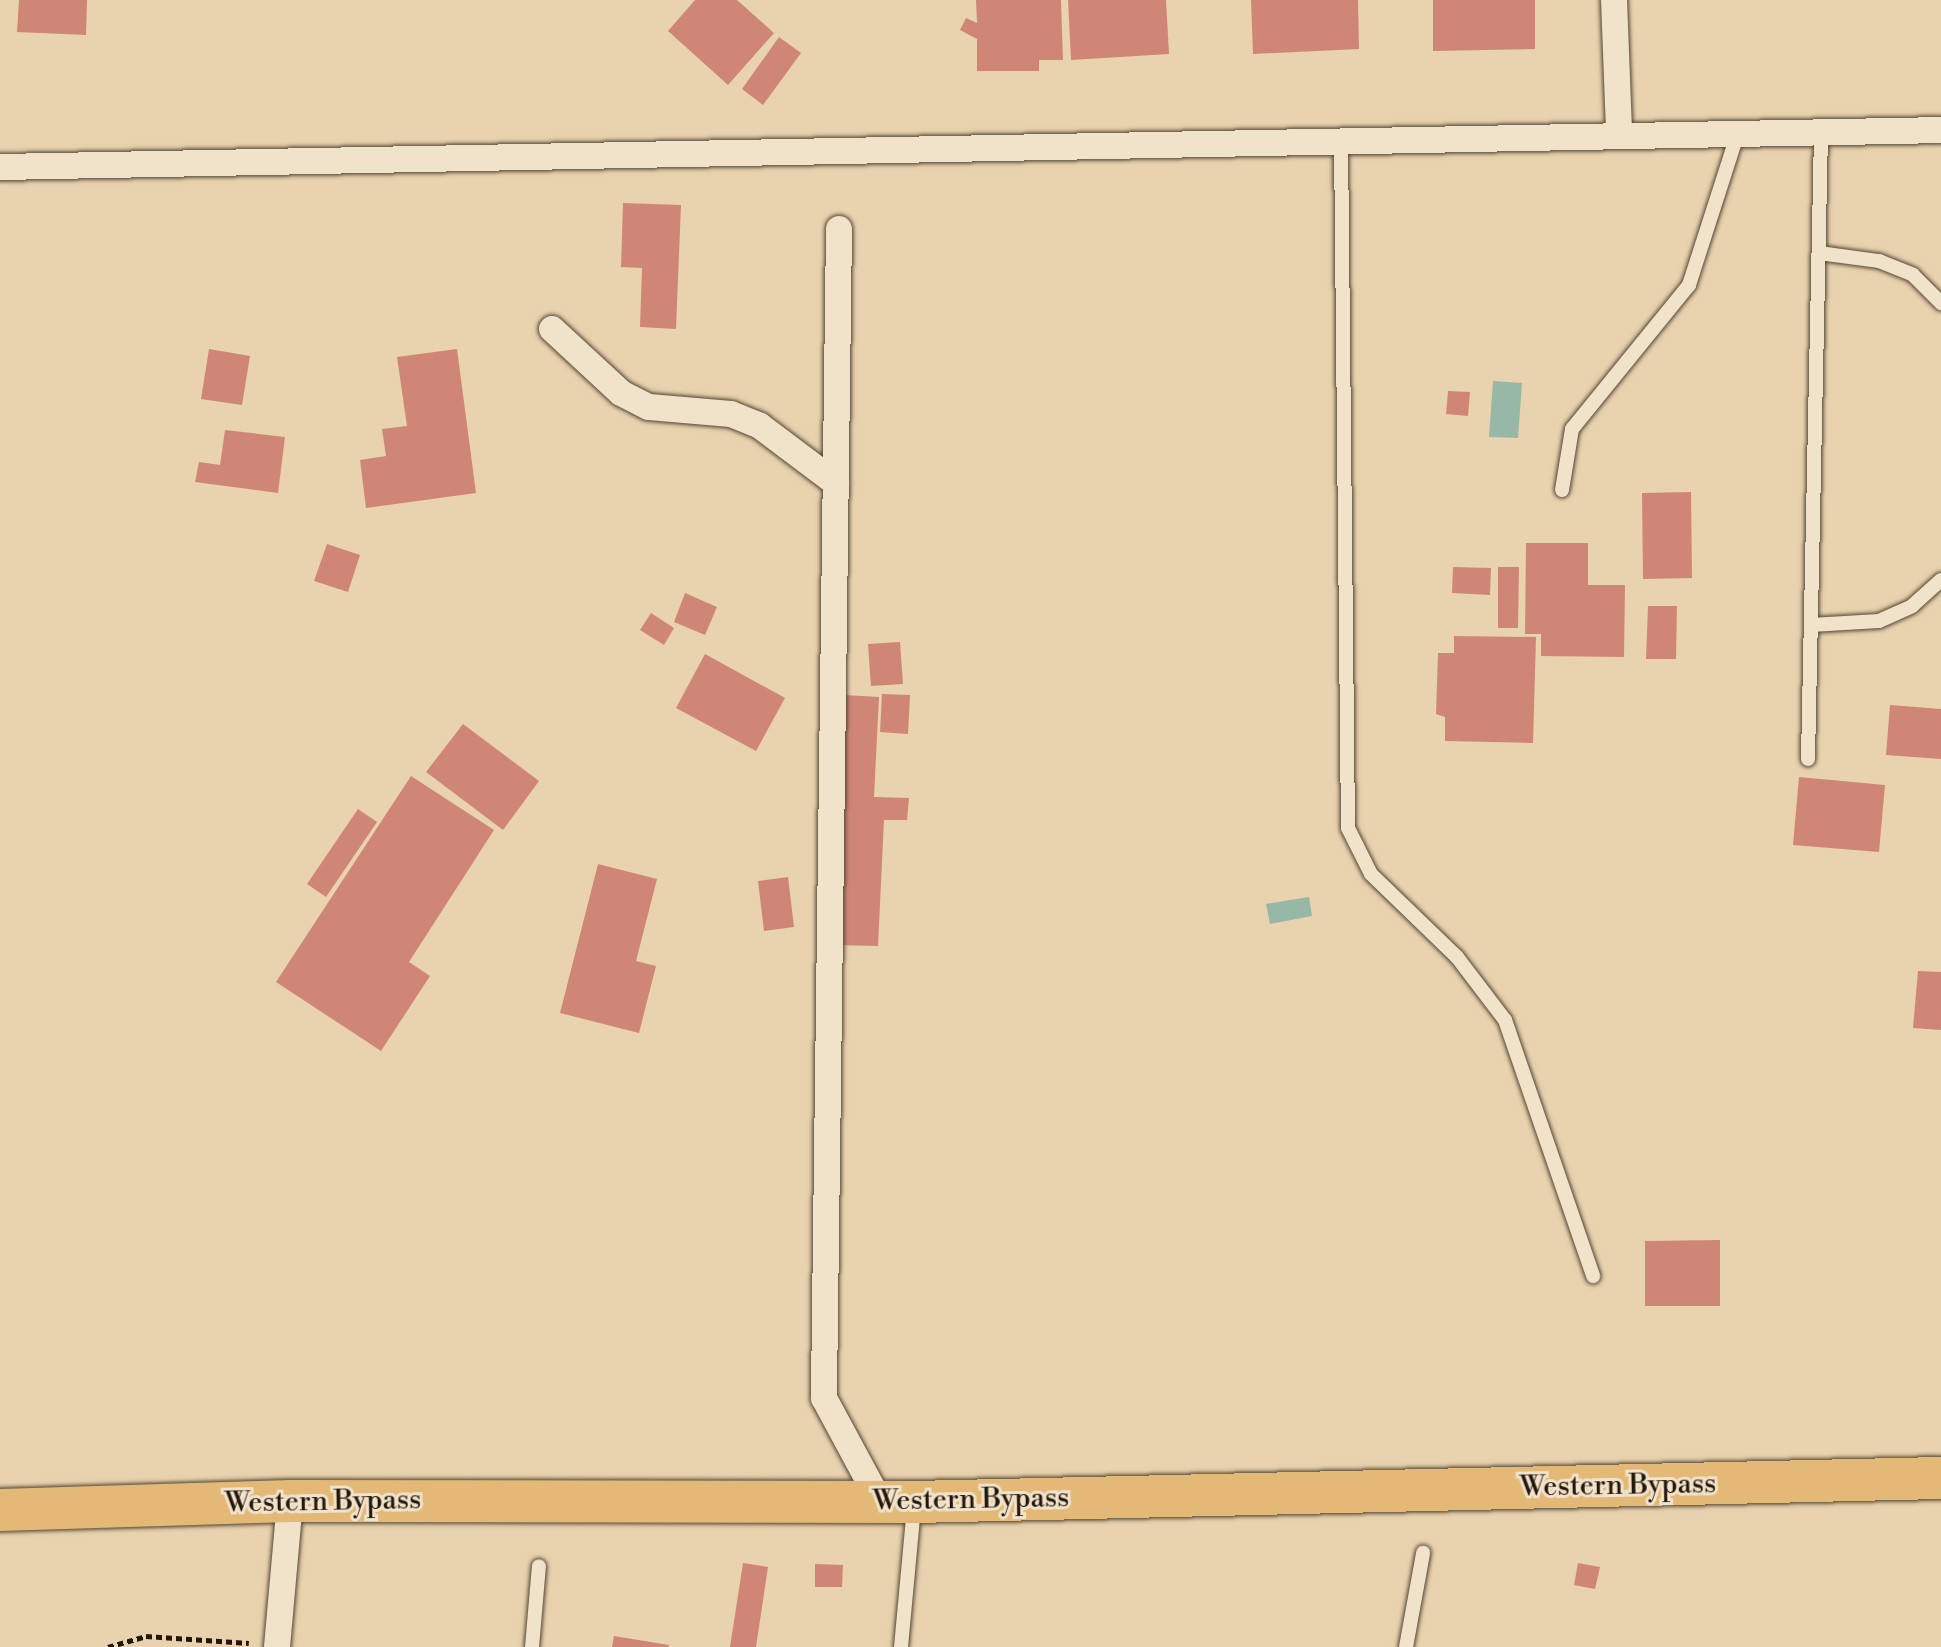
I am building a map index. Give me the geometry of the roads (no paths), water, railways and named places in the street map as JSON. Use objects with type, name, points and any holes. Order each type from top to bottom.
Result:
[{"type":"main road","name":"Western Bypass","points":[[0,1510],[290,1501],[897,1502],[1941,1478]]},
{"type":"street","points":[[1614,0],[1619,133]]},
{"type":"street","points":[[0,167],[1619,133],[1941,130]]},
{"type":"street","points":[[839,229],[824,1398],[897,1502]]},
{"type":"street","points":[[552,329],[621,393],[649,407],[731,414],[760,426],[836,483]]},
{"type":"street","points":[[268,1645],[290,1501]]},
{"type":"lane","points":[[1808,759],[1821,131]]},
{"type":"lane","points":[[1562,490],[1572,429],[1689,285],[1708,246],[1738,132]]},
{"type":"lane","points":[[1341,139],[1348,828],[1371,874],[1457,957],[1505,1020],[1593,1276]]},
{"type":"lane","points":[[1819,253],[1890,266],[1941,303]]},
{"type":"lane","points":[[1811,625],[1879,621],[1912,606],[1941,580]]},
{"type":"lane","points":[[897,1502],[901,1647]]},
{"type":"lane","points":[[1406,1647],[1423,1553]]},
{"type":"lane","points":[[532,1647],[539,1566]]}]
